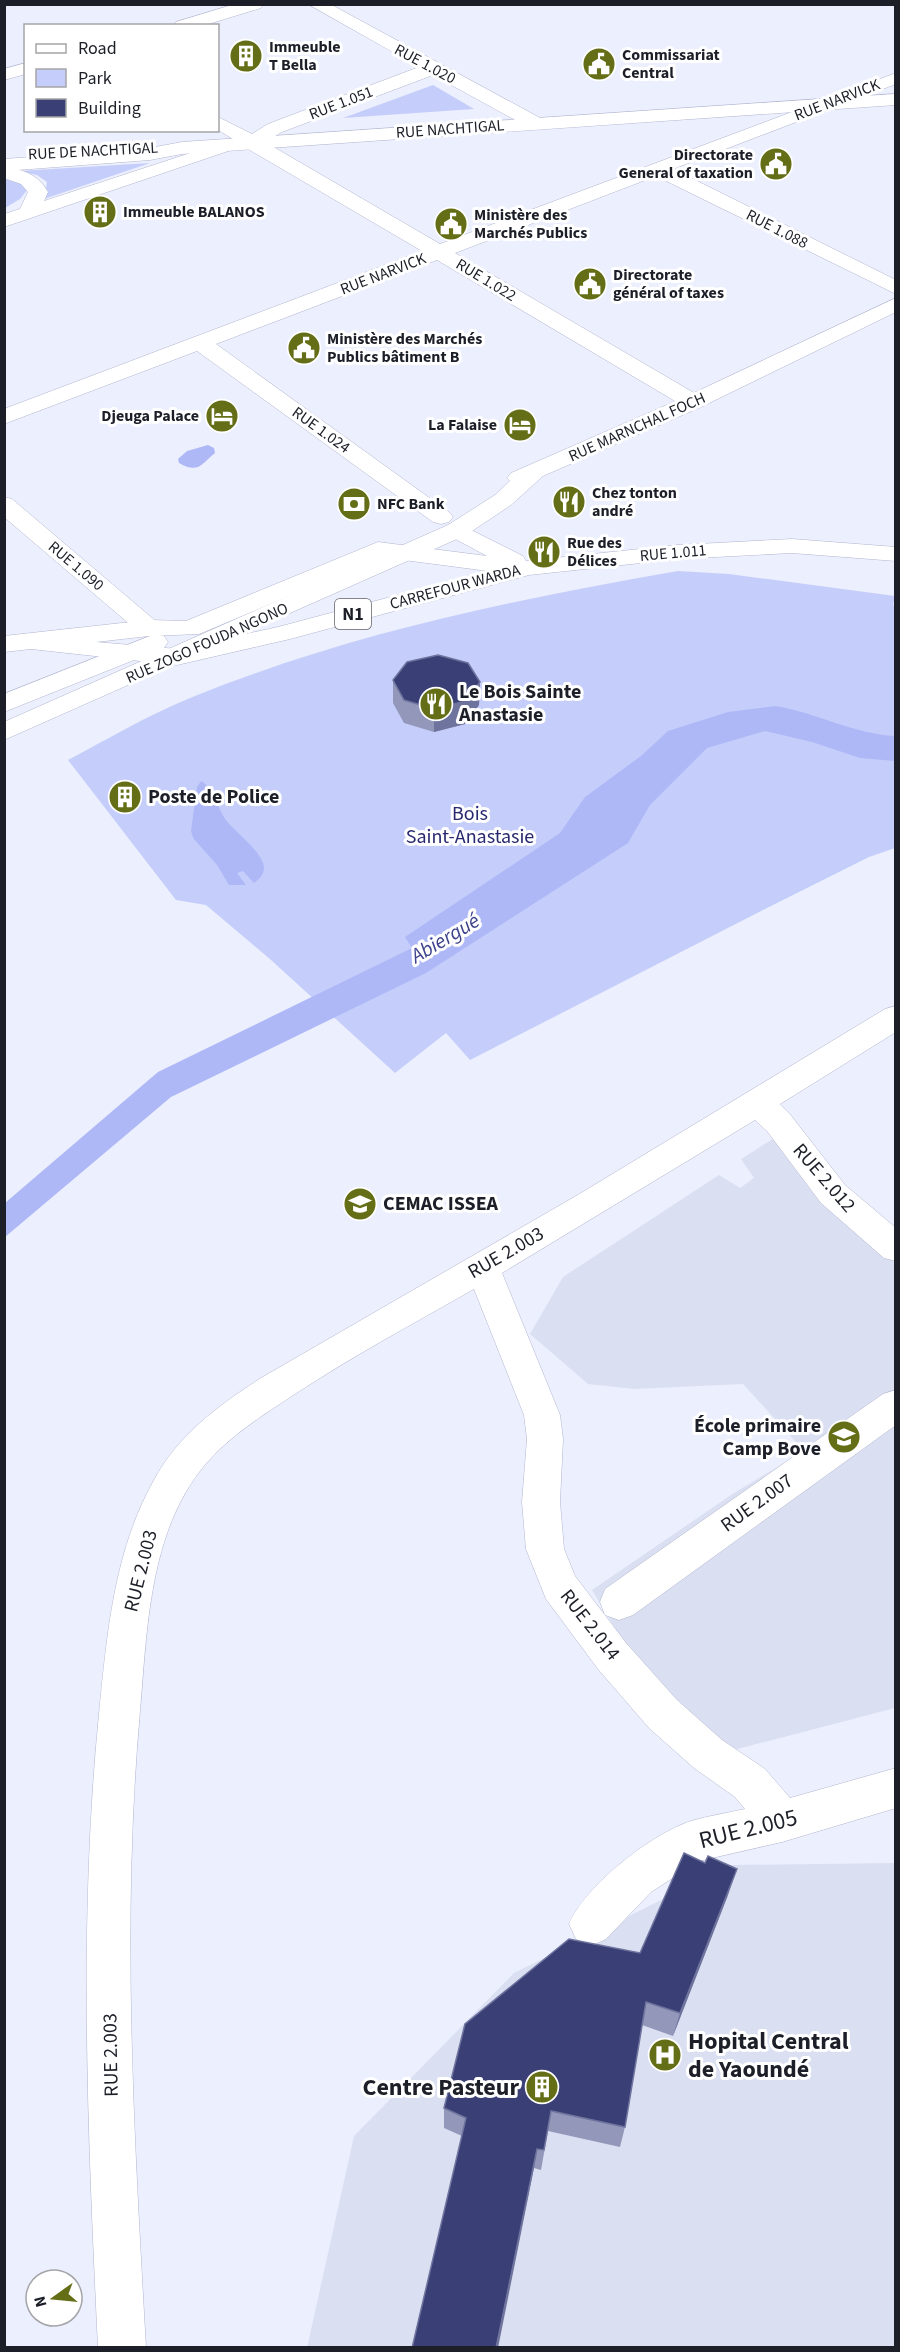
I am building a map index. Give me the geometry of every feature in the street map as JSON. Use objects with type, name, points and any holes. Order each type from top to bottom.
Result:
[{"type":"main road","points":[[189,24],[255,4]]},
{"type":"main road","name":"RUE 1.020","points":[[316,4],[535,123]]},
{"type":"main road","name":"RUE 1.051","points":[[243,144],[275,128],[434,68]]},
{"type":"main road","points":[[4,75],[24,69]]},
{"type":"main road","name":"RUE NARVICK","points":[[4,417],[659,170],[896,78]]},
{"type":"main road","points":[[4,87],[24,81]]},
{"type":"main road","name":"RUE NACHTIGAL","points":[[4,165],[150,154],[182,148],[896,99]]},
{"type":"main road","name":"RUE 1.022","points":[[219,123],[243,144],[439,253],[693,402]]},
{"type":"main road","points":[[4,221],[243,144]]},
{"type":"main road","name":"RUE DE NACHTIGAL","points":[[4,155],[152,147],[182,148]]},
{"type":"main road","name":"RUE 1.088","points":[[659,170],[896,288]]},
{"type":"main road","points":[[4,172],[34,184],[38,192],[30,212]]},
{"type":"main road","name":"RUE MARNCHAL FOCH","points":[[449,523],[503,500],[537,469],[693,402],[896,304]]},
{"type":"main road","name":"RUE 1.024","points":[[200,343],[449,523],[525,568]]},
{"type":"main road","name":"RUE 1.090","points":[[4,504],[149,627]]},
{"type":"main road","points":[[378,549],[449,523]]},
{"type":"main road","name":"RUE ZOGO FOUDA NGONO","points":[[4,732],[409,553],[449,523]]},
{"type":"main road","name":"RUE 1.011","points":[[525,568],[678,552],[819,547],[896,554]]},
{"type":"main road","name":"RUE 1.011","points":[[819,547],[896,563]]},
{"type":"main road","name":"N1","points":[[4,644],[149,627],[190,629],[378,549]]},
{"type":"main road","name":"CARREFOUR WARDA","points":[[378,549],[525,568]]},
{"type":"main road","name":"CARREFOUR WARDA","points":[[177,657],[281,634],[525,568]]},
{"type":"main road","name":"RUE ZOGO FOUDA NGONO","points":[[4,704],[125,653],[190,629]]},
{"type":"main road","name":"N1","points":[[30,641],[177,657]]},
{"type":"main road","name":"RUE 2.003","points":[[122,2348],[114,2199],[108,1915],[116,1739],[130,1613],[148,1533],[181,1467],[231,1417],[358,1335],[483,1267],[896,1017]]},
{"type":"main road","name":"RUE 2.012","points":[[757,1103],[778,1122],[833,1194],[896,1248]]},
{"type":"main road","name":"RUE 2.014","points":[[483,1267],[542,1415],[545,1439],[541,1502],[545,1549],[560,1587],[612,1656],[663,1714],[708,1754],[730,1767],[750,1784],[782,1821]]},
{"type":"main road","name":"RUE 2.007","points":[[619,1602],[896,1405]]},
{"type":"main road","name":"RUE 2.005","points":[[591,1924],[636,1878],[691,1842],[782,1821],[896,1788]]},
{"type":"shaded area","points":[[208,445],[214,448],[215,453],[200,466],[191,468],[179,463],[178,459],[187,451]]},
{"type":"shaded area","points":[[776,706],[865,731],[895,736],[895,761],[860,758],[812,742],[765,731],[707,748],[650,805],[628,843],[426,973],[171,1097],[5,1237],[5,1203],[158,1072],[412,948],[405,937],[560,833],[585,797],[641,756],[668,731],[728,712]]},
{"type":"shaded area","points":[[201,781],[210,789],[226,820],[254,849],[263,862],[263,873],[254,883],[243,871],[237,873],[246,885],[229,885],[217,865],[193,838],[191,831],[197,787]]},
{"type":"shaded area","name":"École primaire Camp Bove","points":[[779,1135],[895,1231],[895,1708],[726,1752],[639,1668],[592,1590],[734,1493],[804,1451],[743,1384],[634,1389],[588,1384],[530,1334],[563,1277],[719,1175],[740,1188],[754,1178],[741,1159]]},
{"type":"shaded area","name":"Hopital Central de Yaoundé","points":[[895,1863],[895,2347],[307,2348],[354,2136],[514,1973],[732,1865]]},
{"type":"green space","points":[[433,85],[474,109],[343,118]]},
{"type":"green space","points":[[150,163],[44,199],[47,182],[37,175],[19,171]]},
{"type":"green space","points":[[4,179],[20,183],[28,189],[20,199],[5,208]]},
{"type":"green space","name":"Bois Saint-Anastasie","points":[[678,571],[729,574],[895,596],[893,605],[896,606],[895,848],[869,857],[470,1060],[446,1033],[395,1073],[271,960],[206,905],[176,900],[68,760],[190,698],[309,655],[430,621],[553,594]]},
{"type":"building","points":[[438,655],[468,663],[480,682],[466,701],[434,709],[404,700],[393,680],[407,662]]},
{"type":"building","name":"Centre Pasteur","points":[[684,1853],[705,1863],[708,1856],[737,1869],[680,2013],[646,2002],[625,2127],[551,2111],[544,2150],[537,2149],[496,2348],[412,2348],[466,2118],[444,2108],[465,2024],[569,1939],[640,1953]]},
{"type":"place","name":"Immeuble T Bella","points":[[246,56]]},
{"type":"place","name":"Commissariat Central","points":[[599,64]]},
{"type":"place","name":"Directorate General of taxation","points":[[776,164]]},
{"type":"place","name":"Immeuble BALANOS","points":[[100,212]]},
{"type":"place","name":"Ministère des Marchés Publics","points":[[451,224]]},
{"type":"place","name":"Directorate général of taxes","points":[[590,284]]},
{"type":"place","name":"Ministère des Marchés Publics bâtiment B","points":[[304,348]]},
{"type":"place","name":"Djeuga Palace","points":[[222,416]]},
{"type":"place","name":"La Falaise","points":[[520,425]]},
{"type":"place","name":"Chez tonton andré","points":[[569,502]]},
{"type":"place","name":"NFC Bank","points":[[354,504]]},
{"type":"place","name":"Rue des Délices","points":[[544,552]]},
{"type":"place","name":"Le Bois Sainte Anastasie","points":[[436,704]]},
{"type":"place","name":"Poste de Police","points":[[125,797]]},
{"type":"place","name":"CEMAC ISSEA","points":[[360,1204]]},
{"type":"place","name":"École primaire Camp Bove","points":[[844,1437]]},
{"type":"place","name":"Hopital Central de Yaoundé","points":[[665,2055]]},
{"type":"place","name":"Centre Pasteur","points":[[542,2087]]},
{"type":"water label","name":"Abiergué","points":[[445,938]]}]
